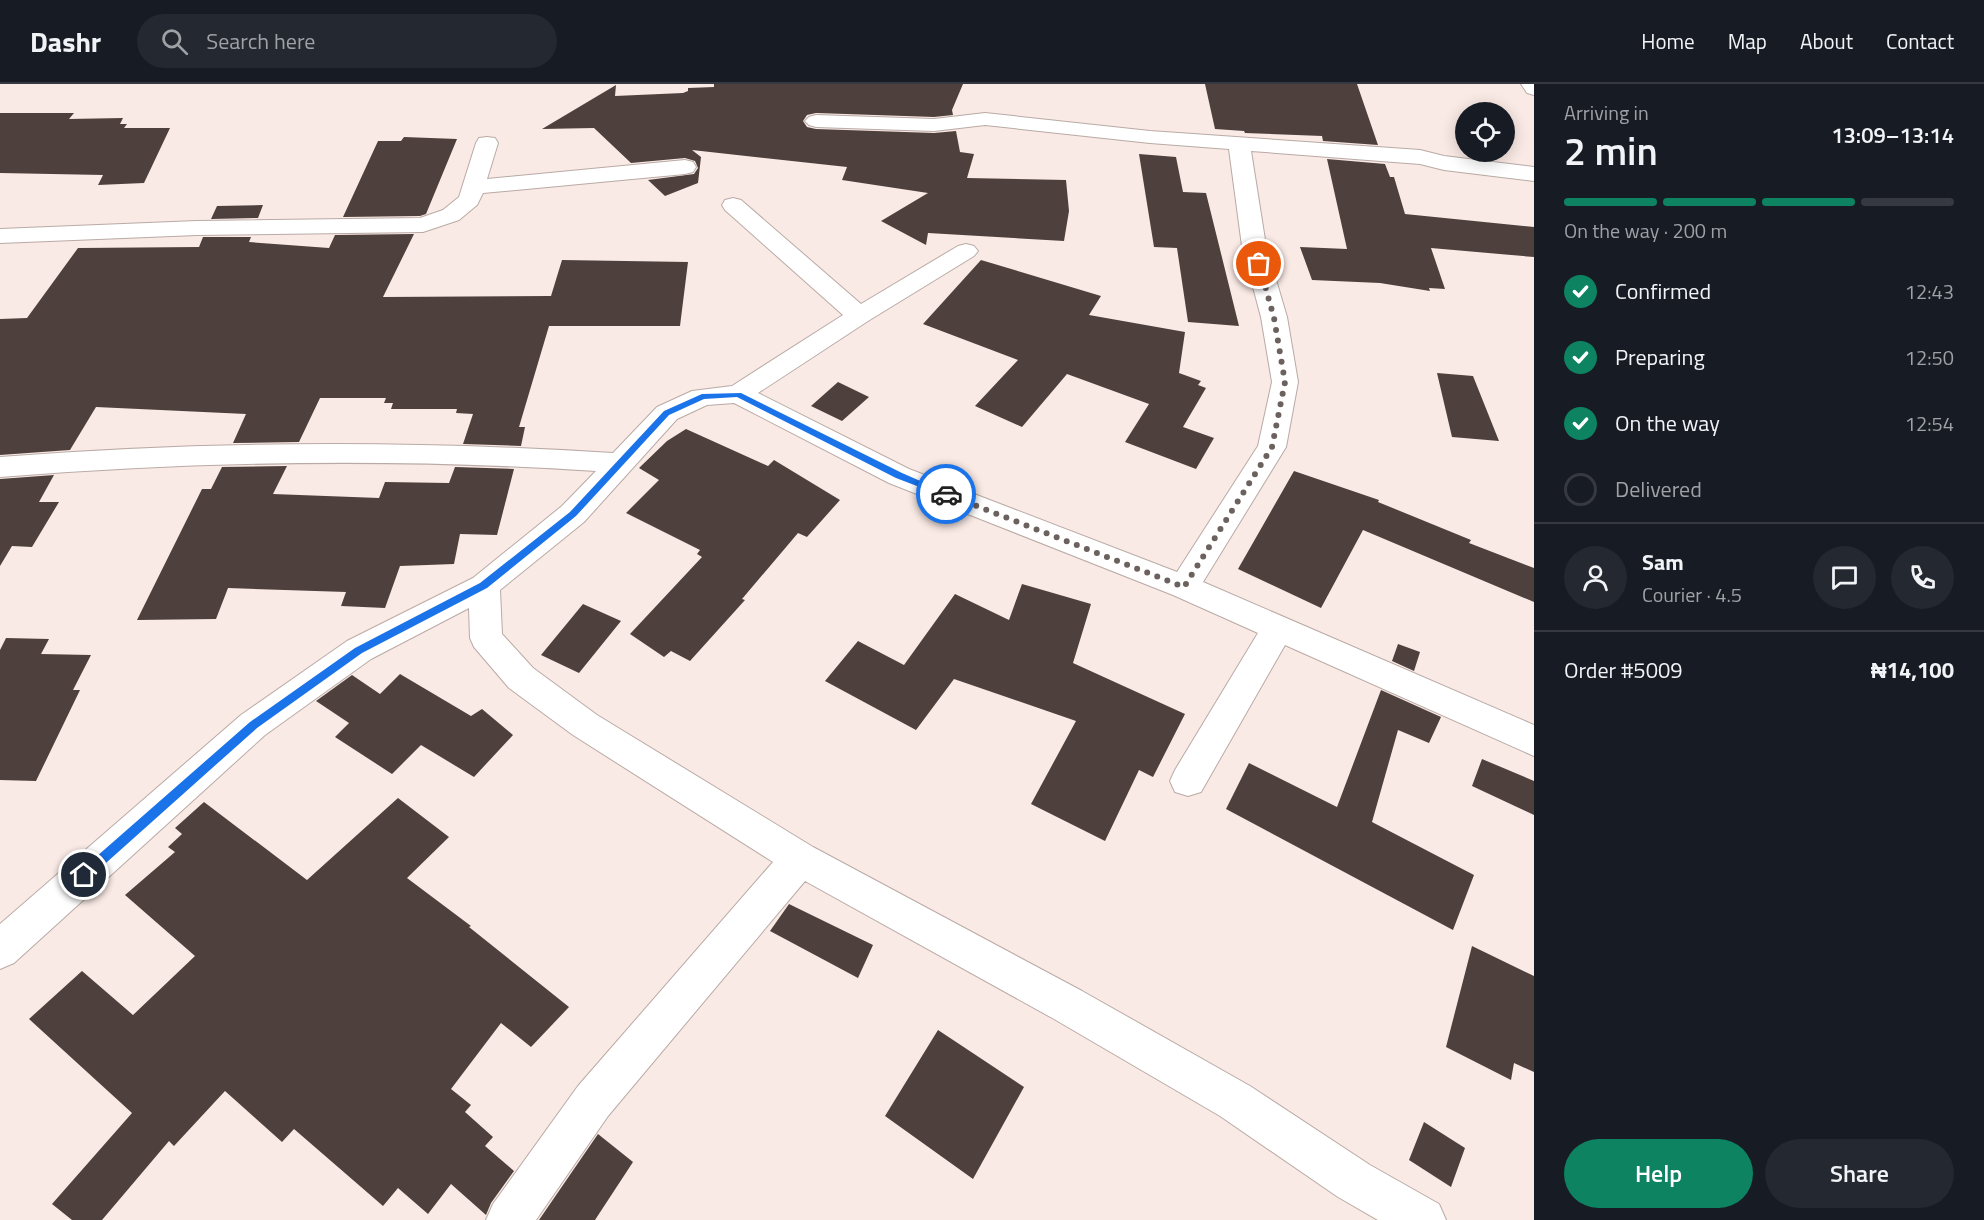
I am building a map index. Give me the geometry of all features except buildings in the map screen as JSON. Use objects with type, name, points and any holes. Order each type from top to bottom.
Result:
[{"type":"street","points":[[1531,84],[1534,89]]},
{"type":"street","points":[[816,121],[934,125],[985,119],[1150,137],[1420,157],[1444,163],[1534,174]]},
{"type":"street","points":[[0,236],[197,228],[423,225],[451,215],[469,200],[487,143]]},
{"type":"street","points":[[1184,587],[1272,447],[1285,382],[1274,318],[1254,246],[1239,143]]},
{"type":"street","points":[[473,187],[685,167]]},
{"type":"street","points":[[733,205],[859,316]]},
{"type":"street","points":[[0,950],[253,725],[359,650],[483,586],[573,514],[667,413],[702,397],[738,394],[966,251]]},
{"type":"street","points":[[738,394],[899,476],[1184,587],[1277,630],[1534,741]]},
{"type":"street","points":[[0,467],[180,455],[320,453],[517,455],[619,463]]},
{"type":"street","points":[[483,586],[486,638],[521,678],[585,725],[800,859],[1068,1005],[1225,1096],[1408,1216]]},
{"type":"street","points":[[1188,781],[1277,630]]},
{"type":"street","points":[[509,1220],[593,1101],[800,859]]},
{"type":"way so far","points":[[946,494],[1184,587],[1272,447],[1285,382],[1274,318],[1259,264]]},
{"type":"route","points":[[84,875],[253,725],[359,650],[483,586],[573,514],[667,413],[702,397],[738,394],[899,476],[946,494]]}]
